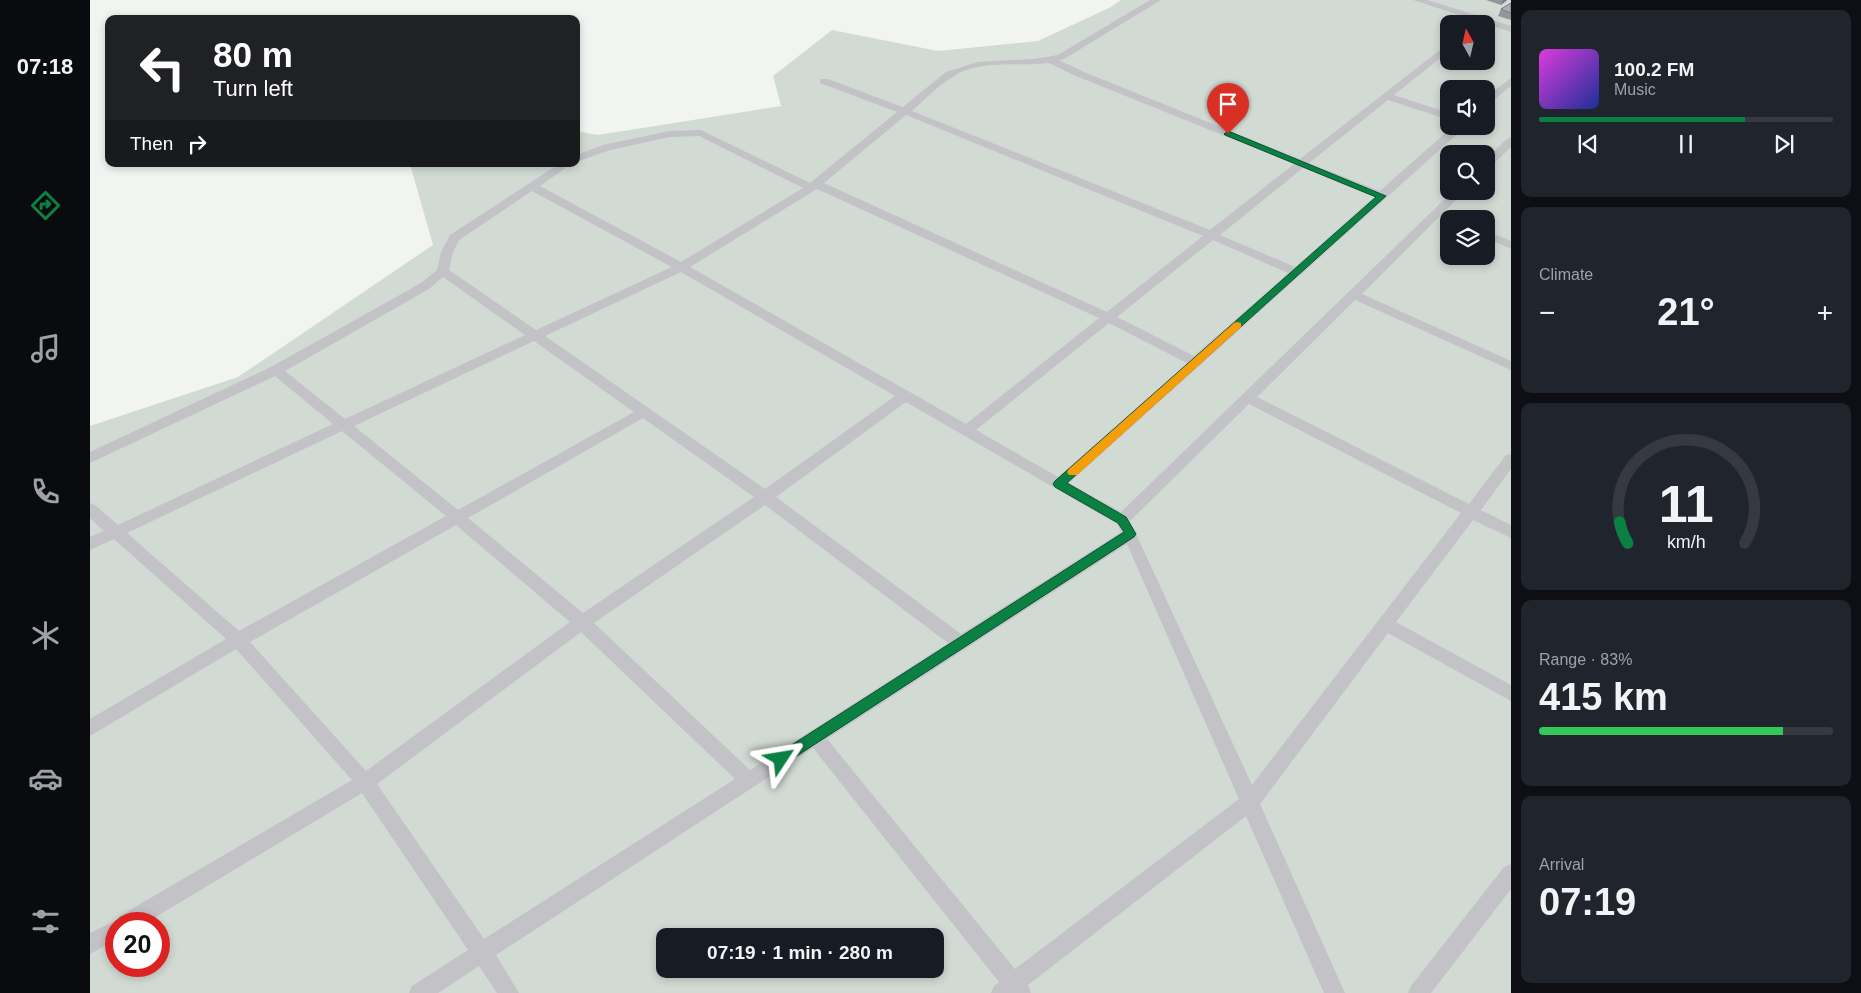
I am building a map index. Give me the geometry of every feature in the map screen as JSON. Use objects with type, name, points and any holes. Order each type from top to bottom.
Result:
[{"type":"lane","points":[[90,544],[681,267],[813,186],[950,74],[966,65],[987,62],[1051,60],[1077,49],[1156,0]]},
{"type":"lane","points":[[1418,0],[1460,15]]},
{"type":"lane","points":[[1495,26],[1511,30]]},
{"type":"lane","points":[[966,431],[1440,53]]},
{"type":"lane","points":[[1051,60],[1080,74],[1382,196]]},
{"type":"lane","points":[[1495,95],[1511,80]]},
{"type":"lane","points":[[824,81],[905,111],[1212,234],[1297,272]]},
{"type":"lane","points":[[1386,96],[1440,114]]},
{"type":"lane","points":[[580,157],[607,147],[670,134],[701,133],[813,186],[1108,317],[1196,362]]},
{"type":"lane","points":[[1059,484],[1450,135]]},
{"type":"lane","points":[[1495,157],[1510,144]]},
{"type":"lane","points":[[90,458],[276,370],[425,286],[443,271],[447,252],[454,238],[562,167]]},
{"type":"lane","points":[[533,187],[681,267],[1059,484],[1126,527],[1335,993]]},
{"type":"lane","points":[[419,993],[961,643],[1126,527],[1248,398],[1354,294],[1440,220]]},
{"type":"lane","points":[[1495,238],[1511,244]]},
{"type":"lane","points":[[443,271],[765,497],[961,643]]},
{"type":"lane","points":[[1354,294],[1511,366]]},
{"type":"lane","points":[[276,370],[457,517],[582,622],[748,780]]},
{"type":"lane","points":[[145,912],[365,782],[582,622],[765,497],[905,396]]},
{"type":"lane","points":[[1248,398],[1511,532]]},
{"type":"lane","points":[[90,728],[238,640],[644,412]]},
{"type":"lane","points":[[815,737],[1011,990],[1250,802],[1511,458]]},
{"type":"lane","points":[[90,509],[238,640],[365,782],[509,993]]},
{"type":"lane","points":[[1386,624],[1511,694]]},
{"type":"lane","points":[[1418,993],[1511,873]]},
{"type":"lane","points":[[90,944],[105,935]]},
{"type":"shaded area","points":[[1121,0],[1511,0],[1511,993],[90,993],[90,426],[238,377],[433,245],[411,167],[580,167],[580,132],[598,135],[781,106],[773,76],[832,30],[938,51],[1038,41],[1111,7]]},
{"type":"building","points":[[1511,3],[1511,13],[1501,9]]},
{"type":"slow traffic","points":[[1073,472],[1237,325]]},
{"type":"route","points":[[781,759],[1130,534],[1122,520],[1059,484],[1382,196],[1228,134]]}]
